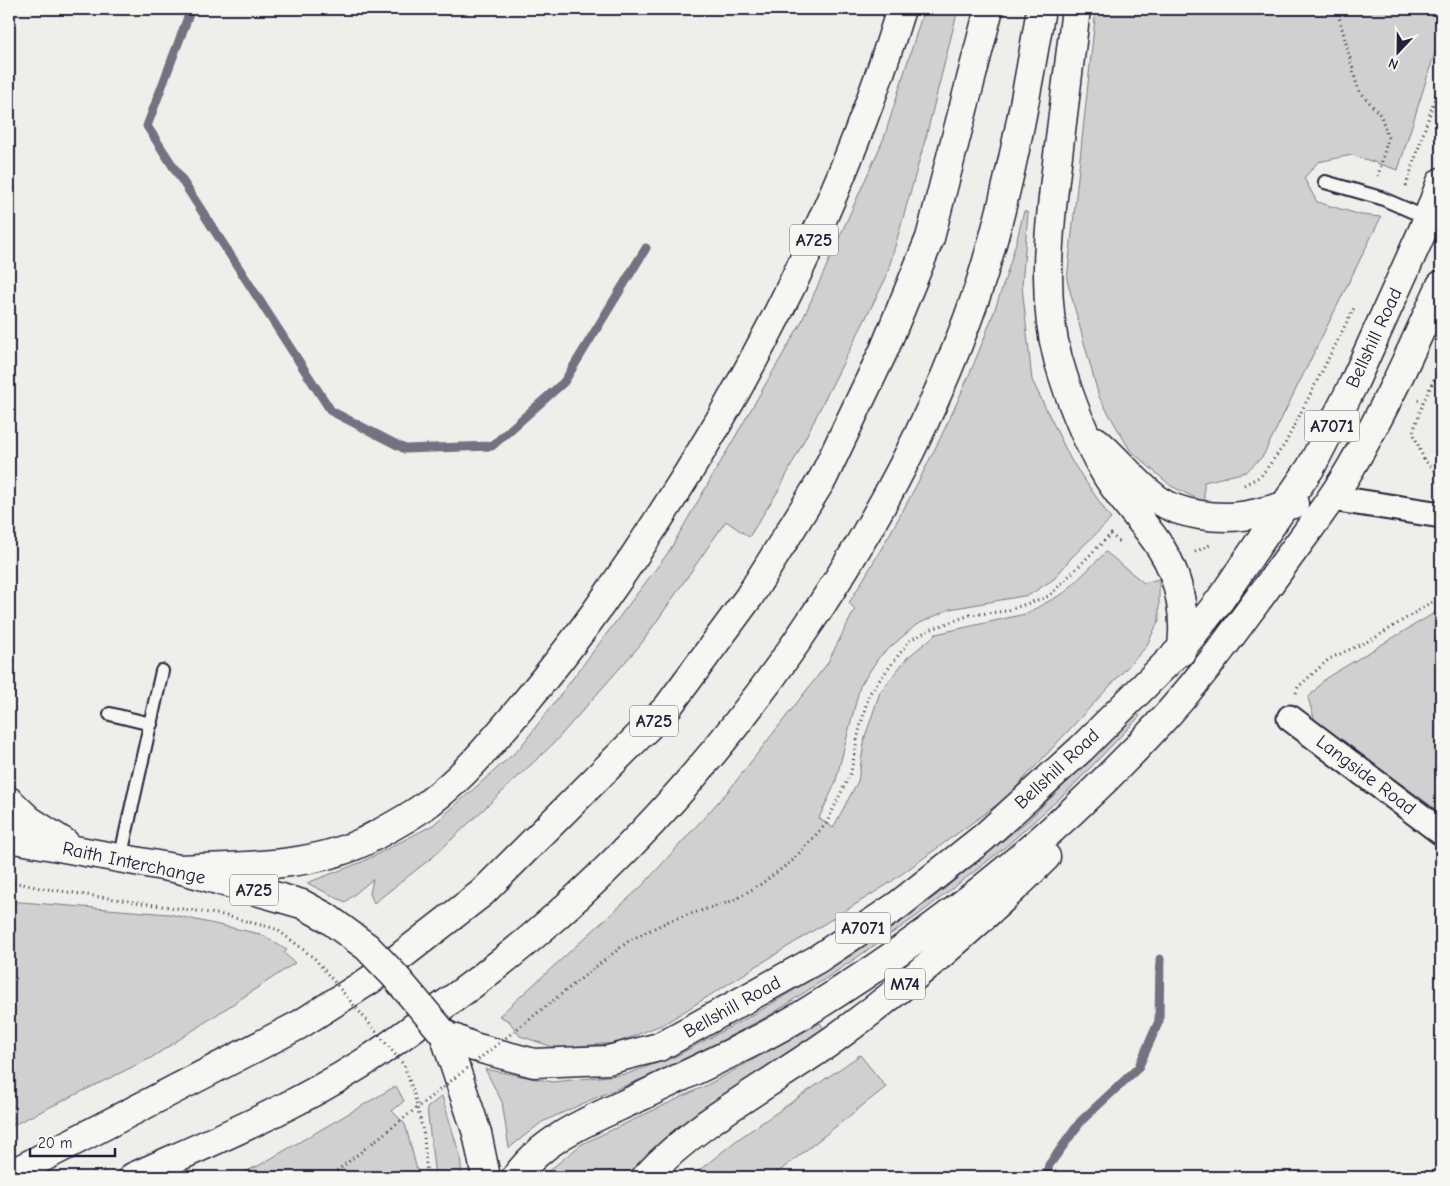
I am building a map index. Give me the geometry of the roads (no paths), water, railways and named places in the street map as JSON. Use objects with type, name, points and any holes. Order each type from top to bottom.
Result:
[{"type":"highway","name":"A725","points":[[179,869],[248,866],[303,859],[332,853],[360,843],[429,804],[461,776],[485,750],[553,668],[621,576],[671,500],[752,366],[788,297],[836,192],[901,9]]},
{"type":"highway","name":"A725","points":[[9,1175],[299,1025],[370,980],[482,893],[667,708],[749,598],[823,478],[884,350],[930,238],[989,9]]},
{"type":"highway","points":[[133,1177],[299,1101],[365,1062],[482,978],[534,936],[600,875],[715,750],[755,699],[840,577],[880,508],[946,372],[977,291],[1008,190],[1041,9]]},
{"type":"highway","points":[[1076,9],[1048,232],[1050,310],[1058,357],[1072,403],[1103,470],[1162,549],[1170,563],[1183,610],[1182,648],[1170,712]]},
{"type":"highway","name":"Bellshill Road","points":[[444,1034],[464,1055],[534,1063],[608,1060],[659,1047],[816,960],[897,906],[983,838],[1081,749],[1182,648],[1220,600],[1311,467],[1353,385],[1441,182]]},
{"type":"highway","name":"Bellshill Road","points":[[516,1177],[539,1150],[591,1118],[641,1096],[763,1036],[877,967],[968,901],[1044,838],[1170,712],[1232,635],[1331,498],[1350,470],[1395,386],[1441,285]]},
{"type":"highway","points":[[1087,434],[1116,457],[1161,502],[1198,515],[1216,518],[1244,516],[1286,505],[1331,498]]},
{"type":"highway","name":"M74","points":[[646,1177],[714,1119],[845,1032],[939,958],[998,905],[1067,836],[1131,753]]},
{"type":"highway","points":[[9,801],[29,820],[76,850]]},
{"type":"highway","name":"Raith Interchange","points":[[9,838],[179,869],[302,904],[326,917],[367,947],[394,975],[444,1034]]},
{"type":"highway","points":[[464,1055],[476,1133],[486,1177]]},
{"type":"street","points":[[1331,498],[1441,515]]},
{"type":"street","name":"Langside Road","points":[[1290,718],[1441,832]]},
{"type":"lane","points":[[1325,182],[1373,196],[1427,218]]},
{"type":"lane","points":[[120,859],[162,671]]},
{"type":"lane","points":[[110,714],[151,724]]},
{"type":"waterway","points":[[191,9],[147,126],[331,411],[405,449],[492,446],[564,382],[646,248]]},
{"type":"waterway","points":[[1046,1177],[1049,1165],[1081,1121],[1138,1068],[1159,1021],[1160,959]]}]
